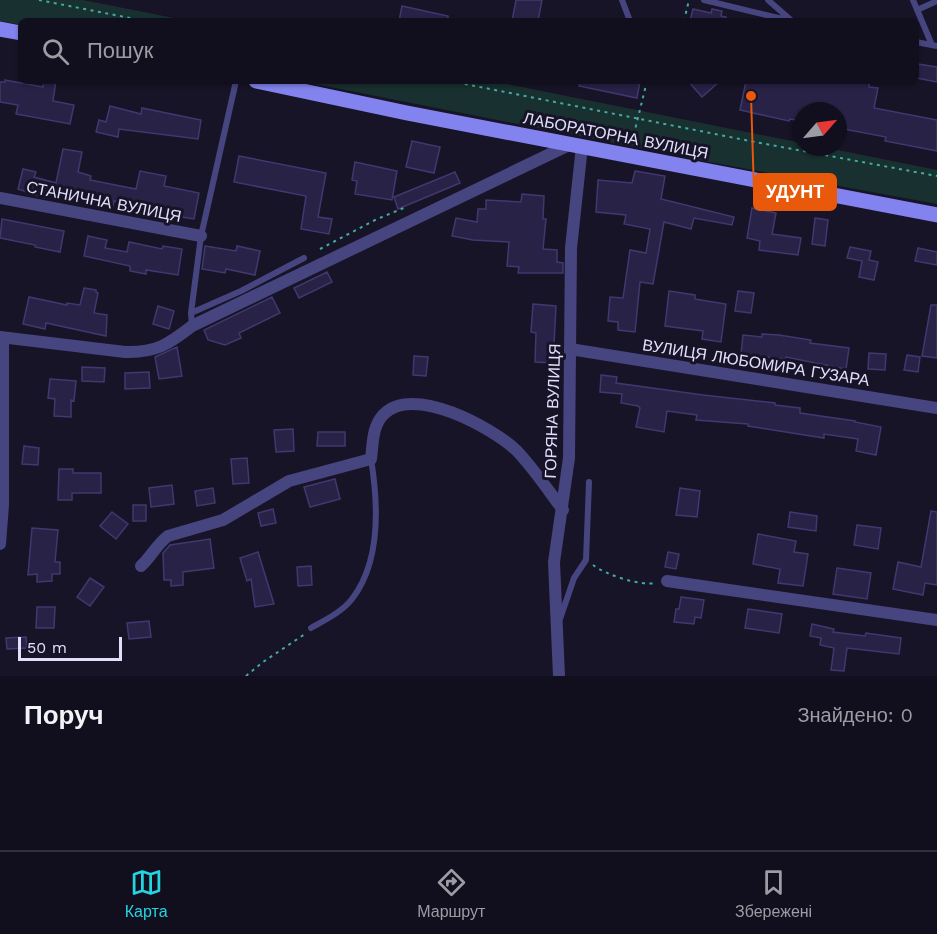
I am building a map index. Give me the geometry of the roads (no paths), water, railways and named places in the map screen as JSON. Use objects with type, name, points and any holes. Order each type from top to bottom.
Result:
[{"type":"main road","points":[[0,29],[18,32]]},
{"type":"main road","name":"ЛАБОРАТОРНА ВУЛИЦЯ","points":[[272,84],[407,113],[937,215]]},
{"type":"street","points":[[0,544],[3,505],[1,337],[141,353],[156,350],[192,326],[577,145]]},
{"type":"street","name":"ГОРЯНА ВУЛИЦЯ","points":[[559,676],[554,562],[569,458],[571,248],[577,145]]},
{"type":"street","name":"СТАНИЧНА ВУЛИЦЯ","points":[[0,198],[201,236]]},
{"type":"street","name":"ВУЛИЦЯ ЛЮБОМИРА ГУЗАРА","points":[[570,349],[937,408]]},
{"type":"street","points":[[141,566],[161,541],[168,536],[223,520],[289,481],[371,459],[376,425],[385,413],[398,406],[434,406],[478,424],[501,437],[518,452],[563,510]]},
{"type":"street","points":[[667,581],[937,620]]},
{"type":"lane","points":[[622,0],[629,18]]},
{"type":"lane","points":[[704,0],[779,18]]},
{"type":"lane","points":[[768,0],[789,18]]},
{"type":"lane","points":[[913,0],[934,46]]},
{"type":"lane","points":[[917,10],[937,1]]},
{"type":"lane","points":[[919,43],[934,46]]},
{"type":"lane","points":[[192,326],[191,313],[201,236],[235,84]]},
{"type":"lane","points":[[191,313],[241,291],[304,258]]},
{"type":"lane","points":[[311,628],[341,609],[353,598],[363,578],[376,531],[376,500],[371,459]]},
{"type":"lane","points":[[557,627],[574,578],[586,560],[589,482]]},
{"type":"place","name":"УДУНТ","points":[[751,96]]}]
